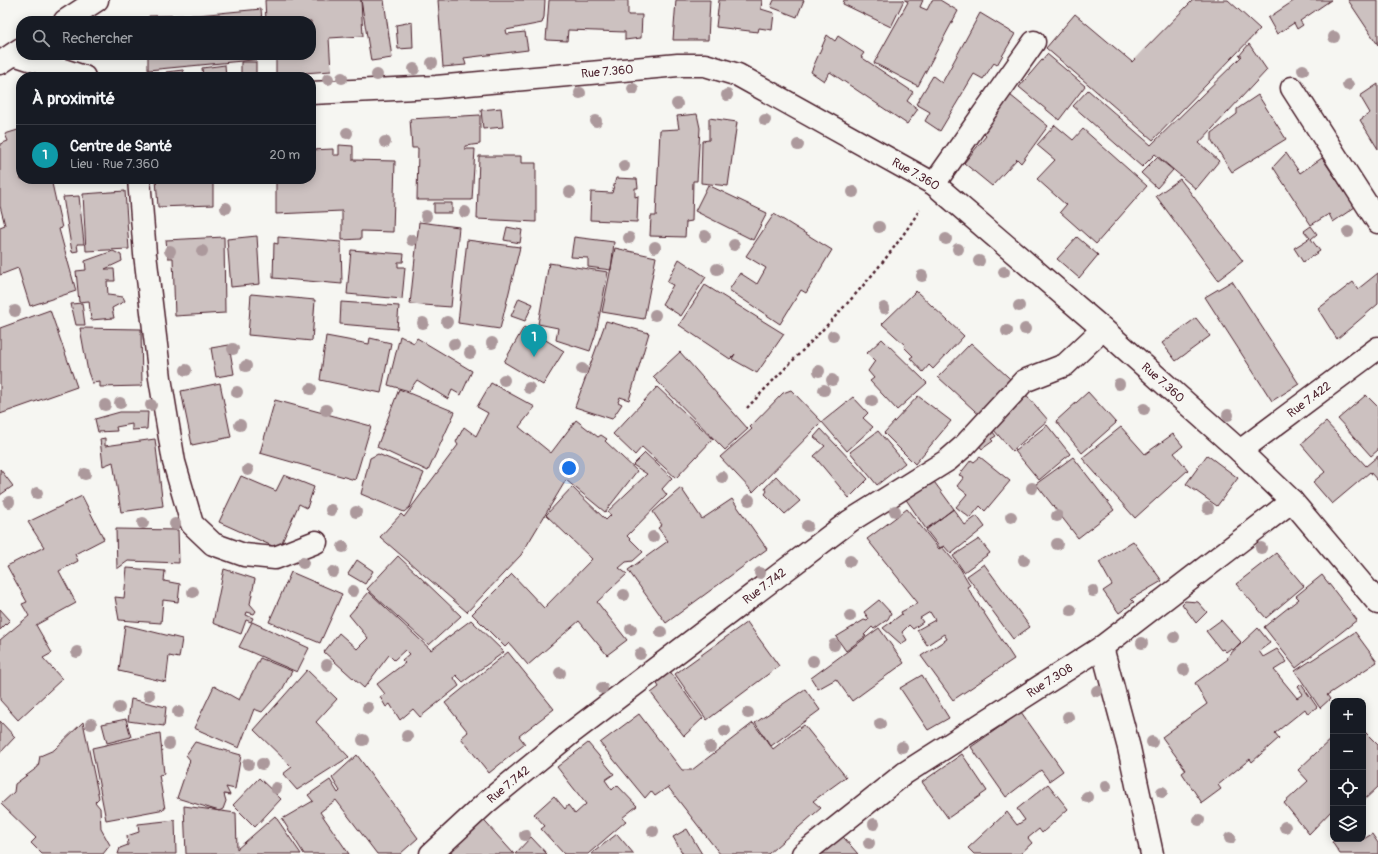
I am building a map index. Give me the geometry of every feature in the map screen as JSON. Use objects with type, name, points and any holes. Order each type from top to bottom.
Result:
[{"type":"street","points":[[73,16],[97,0]]},
{"type":"street","points":[[934,184],[1034,42]]},
{"type":"street","points":[[28,60],[68,72]]},
{"type":"street","name":"Rue 7.360","points":[[316,94],[436,88],[678,65],[705,64],[738,75],[934,184],[1104,329],[1240,451],[1292,501],[1378,603]]},
{"type":"street","points":[[1292,88],[1378,222]]},
{"type":"street","points":[[139,184],[145,254],[160,378],[174,462],[192,524],[214,544],[244,555],[275,558],[316,542]]},
{"type":"street","name":"Rue 7.742","points":[[431,854],[487,802],[571,733],[850,521],[948,460],[964,446],[1024,381],[1065,365],[1104,329]]},
{"type":"street","name":"Rue 7.422","points":[[1240,451],[1378,348]]},
{"type":"street","name":"Rue 7.308","points":[[803,854],[905,773],[1102,647],[1292,501]]},
{"type":"street","points":[[1102,647],[1129,748],[1152,854]]},
{"type":"path","points":[[747,408],[852,297],[890,253],[914,219],[934,184]]},
{"type":"building","points":[[265,0],[361,0],[363,36],[329,38],[331,71],[276,72],[276,60],[316,60],[316,16],[266,16]]},
{"type":"building","points":[[361,0],[384,0],[392,58],[371,61]]},
{"type":"building","points":[[438,0],[545,0],[544,17],[542,23],[506,30],[507,34],[525,32],[528,50],[464,58],[466,65],[443,67]]},
{"type":"building","points":[[549,0],[628,0],[628,15],[642,15],[641,38],[625,40],[625,32],[568,30],[567,41],[546,40]]},
{"type":"building","points":[[676,0],[710,0],[708,40],[673,40]]},
{"type":"building","points":[[719,0],[762,0],[761,9],[774,13],[772,30],[759,28],[758,32],[716,27]]},
{"type":"building","points":[[774,0],[804,0],[797,17],[771,7]]},
{"type":"building","points":[[844,0],[904,0],[891,27],[843,4]]},
{"type":"building","points":[[905,0],[923,0],[920,7],[927,10],[932,0],[940,0],[958,11],[918,86],[874,63],[908,2]]},
{"type":"building","points":[[1193,0],[1228,0],[1260,29],[1153,140],[1046,48],[1075,14],[1132,62]]},
{"type":"building","points":[[1295,0],[1331,0],[1300,21],[1303,25],[1297,29],[1294,23],[1277,34],[1268,18]]},
{"type":"building","points":[[1348,0],[1378,0],[1378,45]]},
{"type":"building","points":[[261,9],[262,16],[149,16],[198,15]]},
{"type":"building","points":[[980,13],[1015,34],[997,65],[994,63],[983,79],[974,74],[940,131],[925,121],[930,112],[916,104],[933,76],[942,83]]},
{"type":"building","points":[[412,22],[413,48],[398,49],[396,25]]},
{"type":"building","points":[[827,35],[835,41],[838,36],[864,53],[861,57],[913,92],[907,101],[918,109],[907,124],[830,72],[824,81],[811,72]]},
{"type":"building","points":[[1249,44],[1267,70],[1199,143],[1219,161],[1196,189],[1155,154],[1142,167],[1073,106],[1088,90],[1151,145],[1242,56],[1239,56]]},
{"type":"building","points":[[1047,54],[1085,86],[1059,120],[1019,87]]},
{"type":"building","points":[[148,60],[253,60],[148,70]]},
{"type":"building","points":[[241,62],[256,62],[256,72],[241,72]]},
{"type":"building","points":[[225,65],[226,72],[202,72],[202,68]]},
{"type":"building","points":[[183,70],[183,72],[166,72]]},
{"type":"building","points":[[1378,84],[1378,149],[1360,120],[1370,113],[1360,96]]},
{"type":"building","points":[[1010,95],[1048,126],[1021,163],[1017,159],[992,186],[964,163],[986,136],[981,131]]},
{"type":"building","points":[[1258,95],[1286,139],[1232,172],[1212,141],[1212,133],[1237,114],[1237,109]]},
{"type":"building","points":[[501,108],[503,127],[483,129],[481,110]]},
{"type":"building","points":[[697,114],[700,128],[697,181],[693,181],[692,221],[686,222],[685,237],[650,236],[651,216],[656,216],[660,130],[679,129],[677,116]]},
{"type":"building","points":[[480,115],[480,144],[465,146],[465,149],[475,149],[472,200],[417,200],[418,148],[412,148],[410,119]]},
{"type":"building","points":[[709,118],[737,122],[728,186],[701,183],[702,141],[709,140]]},
{"type":"building","points":[[1055,125],[1073,140],[1083,129],[1147,186],[1096,244],[1060,212],[1066,205],[1037,179],[1055,160],[1037,145]]},
{"type":"building","points":[[16,131],[16,184],[52,184],[62,228],[59,229],[76,291],[30,306],[18,268],[0,275],[0,227],[5,225],[0,206],[0,144],[8,141],[5,134]]},
{"type":"building","points":[[339,145],[353,146],[353,160],[395,161],[393,232],[361,231],[361,239],[342,240],[342,211],[276,214],[276,184],[316,184],[316,150],[333,149],[333,155],[339,155]]},
{"type":"building","points":[[1286,153],[1300,173],[1322,158],[1355,207],[1333,222],[1329,214],[1311,225],[1273,167]]},
{"type":"building","points":[[479,156],[521,156],[521,163],[536,163],[536,222],[477,219]]},
{"type":"building","points":[[1157,157],[1173,170],[1157,188],[1141,173]]},
{"type":"building","points":[[616,178],[637,179],[638,188],[635,188],[635,197],[638,196],[637,222],[590,220],[591,192],[612,193]]},
{"type":"building","points":[[1180,179],[1243,261],[1218,280],[1156,196]]},
{"type":"building","points":[[156,184],[213,184],[213,205],[158,207]]},
{"type":"building","points":[[708,185],[767,213],[753,240],[695,211]]},
{"type":"building","points":[[125,191],[129,249],[86,251],[83,194]]},
{"type":"building","points":[[79,196],[84,244],[77,244],[78,251],[72,252],[63,197]]},
{"type":"building","points":[[434,203],[452,203],[452,213],[434,213]]},
{"type":"building","points":[[774,214],[832,250],[806,293],[801,290],[780,324],[729,290],[740,273],[757,284],[766,268],[746,256]]},
{"type":"building","points":[[419,222],[459,227],[451,307],[410,304]]},
{"type":"building","points":[[1311,226],[1317,234],[1311,239],[1320,251],[1303,262],[1294,248],[1310,238],[1304,231]]},
{"type":"building","points":[[507,227],[522,230],[520,243],[504,240]]},
{"type":"building","points":[[257,236],[260,284],[231,287],[227,239]]},
{"type":"building","points":[[224,237],[225,313],[175,316],[173,258],[168,258],[166,240]]},
{"type":"building","points":[[278,237],[341,242],[342,284],[273,278],[274,243],[278,244]]},
{"type":"building","points":[[574,237],[614,242],[611,270],[588,267],[588,258],[571,257]]},
{"type":"building","points":[[1077,237],[1098,255],[1079,278],[1057,259]]},
{"type":"building","points":[[467,240],[520,247],[500,329],[458,323]]},
{"type":"building","points":[[615,248],[656,257],[644,319],[602,312]]},
{"type":"building","points":[[351,250],[404,254],[403,262],[398,262],[398,267],[405,267],[402,299],[347,294]]},
{"type":"building","points":[[113,251],[121,255],[122,261],[105,269],[114,269],[115,281],[107,281],[108,295],[123,297],[125,301],[112,308],[114,318],[91,320],[89,301],[79,302],[76,271],[86,270],[85,261]]},
{"type":"building","points":[[679,259],[706,277],[681,316],[662,304],[673,285],[667,282]]},
{"type":"building","points":[[549,263],[608,272],[596,333],[590,351],[556,340],[558,328],[538,324]]},
{"type":"building","points":[[1378,273],[1378,304],[1337,339],[1318,309],[1353,282],[1358,289]]},
{"type":"building","points":[[1232,281],[1299,384],[1272,401],[1205,297]]},
{"type":"building","points":[[705,285],[784,334],[757,373],[732,359],[735,354],[730,359],[679,325]]},
{"type":"building","points":[[916,291],[964,336],[933,369],[929,365],[923,372],[910,358],[913,356],[904,347],[905,345],[882,324]]},
{"type":"building","points":[[251,294],[315,300],[312,341],[248,335]]},
{"type":"building","points":[[519,298],[533,304],[525,321],[511,316]]},
{"type":"building","points":[[341,302],[399,306],[397,329],[340,324]]},
{"type":"building","points":[[82,303],[85,325],[76,325],[71,304]]},
{"type":"building","points":[[50,310],[77,387],[0,414],[0,328]]},
{"type":"building","points":[[1196,318],[1210,336],[1176,361],[1162,343]]},
{"type":"building","points":[[606,321],[649,333],[629,400],[620,397],[618,402],[622,404],[612,419],[575,407]]},
{"type":"building","points":[[524,327],[564,351],[543,385],[504,362]]},
{"type":"building","points":[[80,328],[141,329],[142,386],[100,387],[100,382],[92,383],[88,372]]},
{"type":"building","points":[[326,336],[369,344],[370,338],[391,343],[381,393],[320,380]]},
{"type":"building","points":[[400,336],[414,343],[417,338],[472,371],[461,395],[452,390],[448,399],[417,380],[409,391],[388,385]]},
{"type":"building","points":[[882,339],[927,383],[897,410],[870,381],[874,378],[868,371],[875,361],[867,353]]},
{"type":"building","points":[[971,343],[1019,387],[986,421],[938,377]]},
{"type":"building","points":[[229,345],[234,374],[216,377],[211,348]]},
{"type":"building","points":[[680,352],[748,429],[725,450],[653,377]]},
{"type":"building","points":[[220,383],[231,437],[192,445],[181,391]]},
{"type":"building","points":[[491,383],[535,407],[519,427],[551,453],[576,420],[598,437],[601,435],[607,439],[605,441],[637,471],[605,512],[566,480],[521,555],[467,612],[380,537],[401,514],[404,517],[458,445],[456,442],[464,427],[476,436],[488,413],[477,407]]},
{"type":"building","points":[[657,387],[713,439],[676,478],[642,447],[635,455],[613,434]]},
{"type":"building","points":[[399,389],[455,412],[428,471],[377,447]]},
{"type":"building","points":[[791,390],[822,422],[753,492],[720,457],[752,429],[750,427],[783,393]]},
{"type":"building","points":[[1023,391],[1048,420],[1012,451],[987,422]]},
{"type":"building","points":[[1088,392],[1116,423],[1082,453],[1056,421]]},
{"type":"building","points":[[1366,395],[1378,407],[1378,450],[1371,456],[1338,419]]},
{"type":"building","points":[[918,396],[951,421],[915,464],[884,433]]},
{"type":"building","points":[[853,397],[868,413],[863,418],[873,427],[847,451],[822,422]]},
{"type":"building","points":[[275,400],[371,426],[355,480],[260,453]]},
{"type":"building","points":[[120,412],[148,412],[147,429],[132,430],[132,424],[116,427],[117,431],[98,432],[95,419]]},
{"type":"building","points":[[1326,422],[1366,466],[1378,456],[1378,481],[1370,472],[1332,504],[1313,482],[1325,472],[1301,444]]},
{"type":"building","points":[[1047,425],[1070,454],[1039,480],[1015,451]]},
{"type":"building","points":[[1121,427],[1145,454],[1173,434],[1183,446],[1174,453],[1188,470],[1135,518],[1082,458]]},
{"type":"building","points":[[821,429],[868,479],[849,498],[814,456],[825,446],[814,437]]},
{"type":"building","points":[[878,431],[905,463],[877,485],[850,452]]},
{"type":"building","points":[[992,431],[996,436],[991,439],[993,441],[982,449],[977,443]]},
{"type":"building","points":[[105,438],[105,446],[155,439],[163,506],[121,512],[113,462],[103,466],[100,439]]},
{"type":"building","points":[[645,453],[672,478],[662,489],[667,495],[627,536],[643,552],[633,561],[626,562],[619,568],[627,574],[597,602],[627,640],[607,655],[579,621],[528,665],[509,643],[505,647],[472,614],[512,574],[544,608],[592,559],[546,515],[572,487],[606,520],[611,515],[607,512],[647,474],[633,465]]},
{"type":"building","points":[[378,454],[424,473],[410,507],[404,512],[361,494],[370,458]]},
{"type":"building","points":[[1207,455],[1238,478],[1217,506],[1186,484]]},
{"type":"building","points":[[980,457],[1010,481],[985,511],[980,506],[970,518],[956,507],[967,494],[957,486],[964,477],[959,475],[971,460],[974,462]]},
{"type":"building","points":[[1073,457],[1114,510],[1078,538],[1036,484]]},
{"type":"building","points":[[0,469],[13,486],[0,495]]},
{"type":"building","points":[[284,475],[314,487],[307,508],[299,504],[279,549],[219,522],[241,476],[276,491]]},
{"type":"building","points":[[776,476],[800,501],[785,514],[765,494],[767,491],[765,488]]},
{"type":"building","points":[[932,479],[954,509],[926,529],[905,498]]},
{"type":"building","points":[[681,488],[702,519],[732,499],[767,549],[666,623],[628,570],[668,541],[658,528],[662,525],[653,512]]},
{"type":"building","points":[[82,496],[104,539],[75,554],[78,561],[59,571],[76,603],[36,625],[52,653],[43,658],[62,679],[18,720],[0,700],[0,640],[29,616],[22,604],[27,602],[7,566],[44,547],[28,522]]},
{"type":"building","points":[[907,509],[939,549],[942,547],[960,568],[970,585],[967,587],[1014,659],[953,700],[921,656],[947,639],[944,634],[927,645],[917,630],[935,620],[930,612],[920,618],[923,622],[913,629],[909,625],[902,632],[907,640],[901,644],[883,628],[902,614],[901,612],[918,603],[867,539]]},
{"type":"building","points":[[953,509],[965,525],[977,516],[985,527],[951,554],[944,546],[940,548],[926,530]]},
{"type":"building","points":[[116,529],[178,530],[179,563],[128,561],[117,569]]},
{"type":"building","points":[[979,539],[990,553],[964,572],[953,556]]},
{"type":"building","points":[[1133,541],[1162,581],[1131,599],[1134,602],[1119,613],[1103,591],[1112,585],[1099,562]]},
{"type":"building","points":[[1276,553],[1304,586],[1266,618],[1236,584]]},
{"type":"building","points":[[398,556],[461,616],[429,645],[367,589]]},
{"type":"building","points":[[357,560],[373,571],[365,584],[348,574]]},
{"type":"building","points":[[984,564],[1030,627],[1013,639],[967,576]]},
{"type":"building","points":[[127,568],[165,571],[164,581],[180,584],[178,602],[163,600],[161,623],[119,620],[115,597],[124,598]]},
{"type":"building","points":[[224,569],[255,579],[250,604],[256,611],[254,614],[247,612],[246,615],[253,618],[251,622],[246,620],[241,634],[213,623]]},
{"type":"building","points":[[291,572],[342,594],[320,643],[269,622]]},
{"type":"building","points":[[1322,575],[1357,620],[1296,668],[1264,627],[1299,599],[1296,596]]},
{"type":"building","points":[[369,592],[431,650],[471,620],[504,652],[463,682],[456,675],[454,678],[459,686],[420,717],[413,709],[400,720],[390,704],[386,707],[380,697],[385,694],[377,684],[405,663],[402,660],[409,654],[405,650],[394,660],[389,655],[364,688],[324,652],[339,633],[357,649],[368,638],[349,615]]},
{"type":"building","points":[[879,600],[891,613],[888,619],[874,629],[872,627],[864,635],[866,636],[846,651],[836,637],[864,620],[867,621],[869,619],[864,612]]},
{"type":"building","points":[[1185,601],[1198,602],[1207,612],[1196,623],[1182,604]]},
{"type":"building","points":[[0,609],[10,620],[0,630]]},
{"type":"building","points":[[1221,620],[1241,642],[1233,650],[1230,649],[1226,652],[1223,649],[1221,650],[1206,631]]},
{"type":"building","points":[[252,622],[309,648],[297,672],[239,647]]},
{"type":"building","points":[[747,622],[779,666],[707,720],[675,674]]},
{"type":"building","points":[[125,625],[182,639],[179,658],[169,656],[166,682],[119,671]]},
{"type":"building","points":[[879,628],[904,663],[852,701],[836,679],[818,689],[811,678]]},
{"type":"building","points":[[1258,628],[1270,643],[1259,651],[1263,657],[1277,649],[1287,662],[1274,670],[1297,698],[1303,694],[1298,687],[1301,684],[1317,707],[1308,714],[1305,709],[1275,733],[1279,738],[1252,762],[1250,759],[1218,785],[1221,789],[1202,803],[1182,773],[1186,770],[1162,737],[1207,704],[1195,683],[1228,659],[1227,657]]},
{"type":"building","points":[[1355,632],[1377,662],[1327,695],[1330,699],[1320,708],[1295,671]]},
{"type":"building","points":[[508,652],[554,709],[519,736],[525,744],[489,773],[461,738],[468,732],[445,703]]},
{"type":"building","points":[[260,658],[292,671],[282,690],[262,712],[254,709],[239,748],[194,728],[214,686],[239,700]]},
{"type":"building","points":[[667,667],[703,718],[684,736],[651,693],[659,687],[653,677]]},
{"type":"building","points":[[307,670],[337,699],[316,722],[349,757],[297,790],[283,774],[292,767],[254,730]]},
{"type":"building","points":[[922,675],[949,718],[928,730],[900,688]]},
{"type":"building","points":[[805,689],[820,710],[771,746],[755,723]]},
{"type":"building","points":[[131,699],[166,707],[164,726],[128,721]]},
{"type":"building","points":[[1021,712],[1063,771],[1049,781],[1041,770],[1006,797],[971,747]]},
{"type":"building","points":[[639,714],[682,770],[692,770],[753,723],[773,749],[804,725],[846,777],[813,801],[821,808],[768,854],[720,854],[668,787],[655,796],[651,791],[645,798],[600,743]]},
{"type":"building","points":[[126,719],[131,737],[107,743],[102,724]]},
{"type":"building","points":[[0,721],[15,737],[0,753]]},
{"type":"building","points":[[83,722],[99,798],[95,802],[100,808],[101,829],[110,845],[103,854],[42,854],[31,843],[36,838],[1,804],[14,792],[15,784],[38,767],[40,756],[54,750]]},
{"type":"building","points":[[160,733],[164,774],[159,775],[165,809],[106,820],[92,748]]},
{"type":"building","points":[[1366,733],[1378,745],[1378,787],[1366,798]]},
{"type":"building","points":[[1330,740],[1330,812],[1309,834],[1284,803],[1308,781],[1298,770]]},
{"type":"building","points":[[195,742],[241,755],[235,789],[226,787],[230,795],[224,794],[226,801],[223,809],[219,811],[177,798],[190,760],[186,755]]},
{"type":"building","points":[[588,743],[614,774],[605,780],[612,790],[617,785],[637,806],[622,818],[626,821],[588,854],[564,854],[541,829],[545,826],[534,814],[554,796],[565,809],[568,805],[575,814],[586,804],[557,767]]},
{"type":"building","points":[[962,754],[987,791],[948,818],[922,782]]},
{"type":"building","points":[[357,755],[418,838],[400,854],[377,854],[336,800],[320,812],[349,854],[304,854],[282,819],[313,801],[308,795],[330,780],[338,793],[340,791],[332,778]]},
{"type":"building","points":[[259,778],[281,799],[255,827],[233,805]]},
{"type":"building","points":[[1048,784],[1068,809],[1042,833],[1039,829],[1028,838],[1032,843],[1020,854],[974,854],[968,848],[1007,812],[1017,825],[1025,820],[1017,809]]},
{"type":"building","points":[[184,806],[236,813],[237,849],[275,816],[301,854],[186,854]]},
{"type":"building","points":[[478,814],[514,854],[441,854]]},
{"type":"building","points":[[175,820],[176,854],[118,854],[120,848],[128,845],[127,836],[139,832],[138,824]]},
{"type":"building","points":[[687,829],[702,854],[683,854],[673,837]]},
{"type":"building","points":[[838,831],[858,854],[818,854]]},
{"type":"building","points":[[617,834],[634,854],[591,854]]},
{"type":"building","points":[[1372,834],[1378,843],[1378,854],[1340,854],[1332,842],[1366,842],[1366,838]]},
{"type":"building","points":[[531,837],[547,854],[515,854]]},
{"type":"place","name":"Centre de Santé","points":[[534,357]]}]
